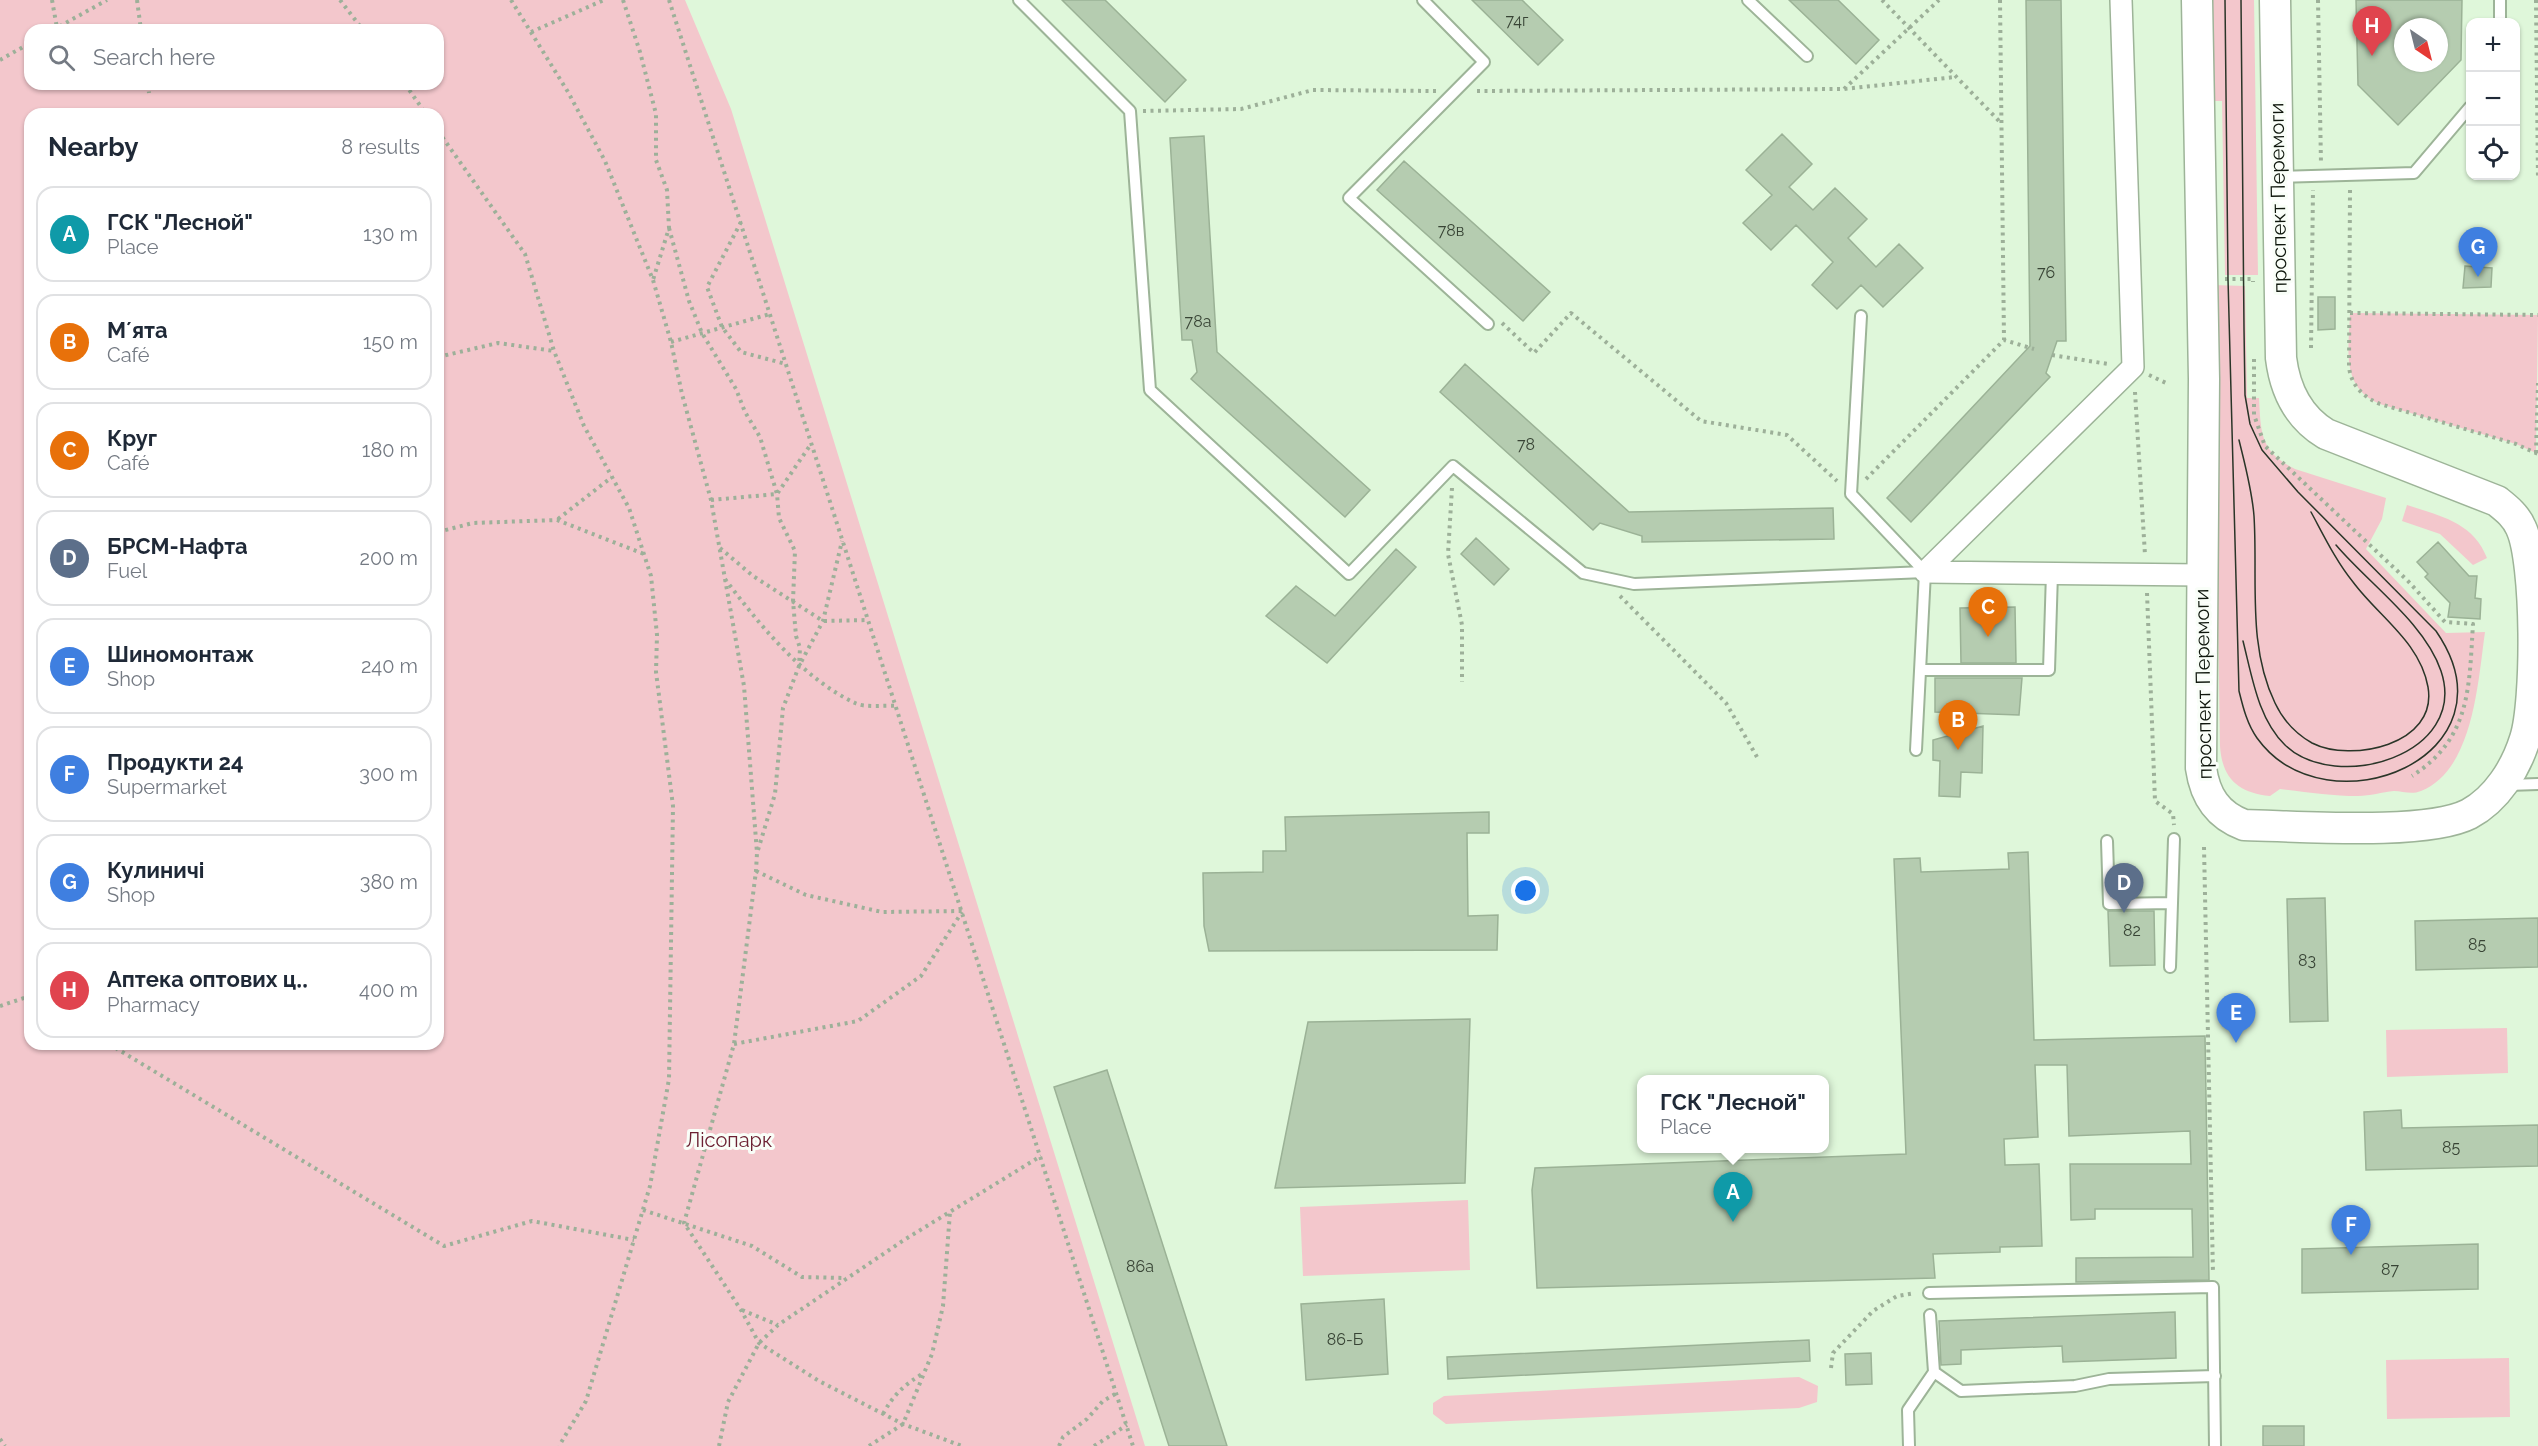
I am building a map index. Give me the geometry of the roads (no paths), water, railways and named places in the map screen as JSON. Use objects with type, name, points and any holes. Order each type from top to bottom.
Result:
[{"type":"main road","name":"проспект Перемоги","points":[[2197,0],[2204,379],[2201,575],[2201,768],[2204,787],[2215,807],[2227,819],[2244,825],[2433,824],[2453,821],[2471,813],[2502,785],[2517,760],[2526,737],[2535,682],[2529,555],[2516,517],[2497,501],[2479,492],[2326,434],[2304,418],[2292,398],[2281,358],[2275,0]]},
{"type":"street","points":[[1925,572],[2133,367],[2121,0]]},
{"type":"street","points":[[1925,572],[2201,575]]},
{"type":"lane","points":[[1019,0],[1130,111],[1150,390],[1349,574],[1453,466],[1583,573],[1634,585],[1925,572]]},
{"type":"lane","points":[[1423,0],[1484,62],[1349,198],[1488,324]]},
{"type":"lane","points":[[1748,0],[1807,56]]},
{"type":"lane","points":[[2500,0],[2500,18]]},
{"type":"lane","points":[[2277,177],[2414,173],[2466,112]]},
{"type":"lane","points":[[1861,316],[1851,494],[1925,572],[1916,750]]},
{"type":"lane","points":[[1921,670],[2049,670],[2052,573]]},
{"type":"lane","points":[[2502,785],[2538,784]]},
{"type":"lane","points":[[2170,967],[2174,839]]},
{"type":"lane","points":[[2107,841],[2109,904],[2172,903]]},
{"type":"lane","points":[[1929,1293],[2213,1287],[2215,1446]]},
{"type":"lane","points":[[1909,1446],[1908,1410],[1934,1372],[1930,1315]]},
{"type":"lane","points":[[1934,1372],[1961,1390],[2075,1386],[2109,1379],[2215,1376]]},
{"type":"tram line","points":[[2225,0],[2228,279],[2239,691],[2248,721],[2257,738],[2288,766],[2327,780],[2367,780],[2405,768],[2436,745],[2454,714],[2456,675],[2436,631],[2298,492],[2262,450],[2250,424],[2245,395],[2241,0]]},
{"type":"tram line","points":[[2239,440],[2254,516],[2257,635],[2260,658],[2275,703],[2291,726],[2312,743],[2329,749],[2348,751],[2388,744],[2406,735],[2420,723],[2427,707],[2428,687],[2424,671],[2408,643],[2363,595],[2347,574],[2311,512]]},
{"type":"tram line","points":[[2243,641],[2257,696],[2268,723],[2285,745],[2307,759],[2335,766],[2364,765],[2393,758],[2417,744],[2436,725],[2444,700],[2441,671],[2433,653],[2409,620],[2336,545]]},
{"type":"place","name":"Аптека оптових ц‥","points":[[2372,56]]},
{"type":"place","name":"Кулиничі","points":[[2478,277]]},
{"type":"place","name":"Круг","points":[[1988,637]]},
{"type":"place","name":"Мʼята","points":[[1958,750]]},
{"type":"place","name":"БРСМ-Hафта","points":[[2124,913]]},
{"type":"place","name":"Шиномонтаж","points":[[2236,1043]]},
{"type":"place","name":"ГСК \"Лесной\"","points":[[1733,1222]]},
{"type":"place","name":"Продукти 24","points":[[2351,1255]]},
{"type":"park label","name":"Лісопарк","points":[[729,1140]]}]
